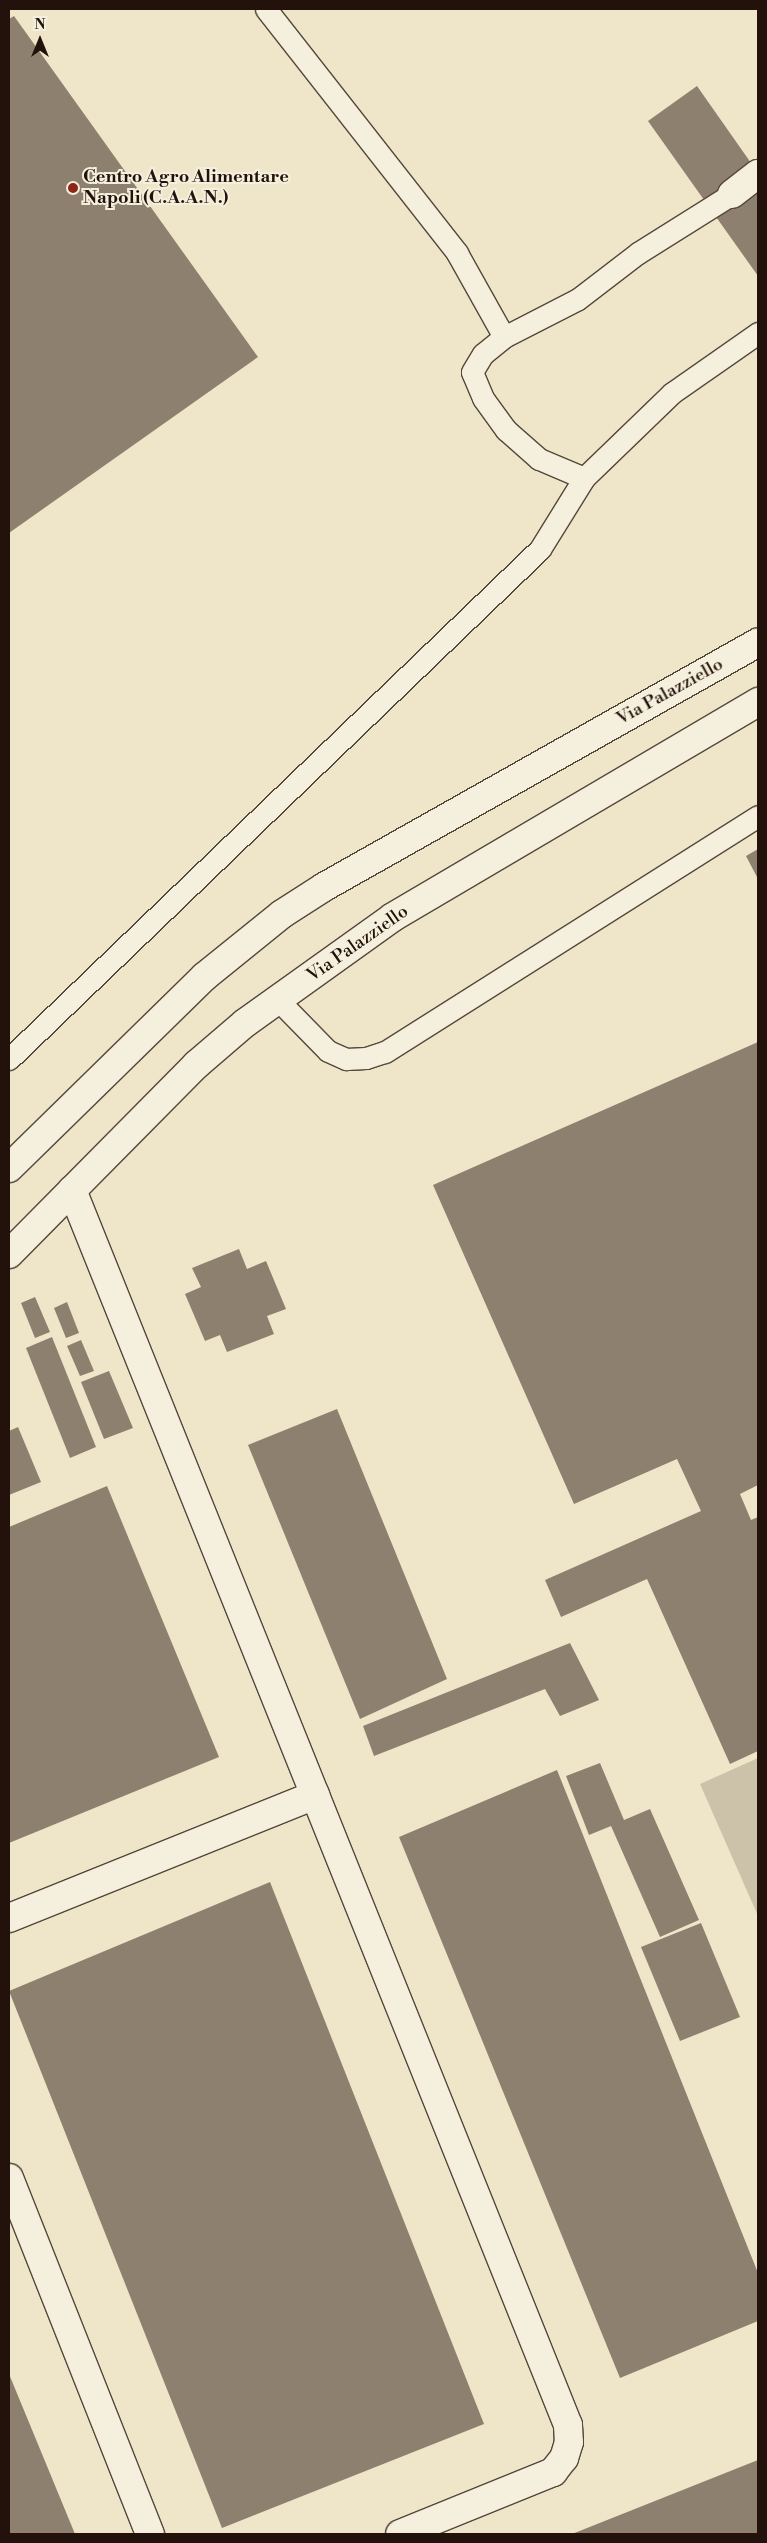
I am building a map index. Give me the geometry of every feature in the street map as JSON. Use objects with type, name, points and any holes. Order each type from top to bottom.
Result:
[{"type":"street","points":[[732,194],[758,174]]},
{"type":"street","name":"Via Palazziello","points":[[9,1168],[204,977],[282,914],[324,887],[758,642]]},
{"type":"street","name":"Via Palazziello","points":[[9,1254],[196,1065],[278,1000],[393,917],[758,702]]},
{"type":"street","points":[[72,1190],[568,2425],[564,2458],[553,2472],[400,2534]]},
{"type":"street","points":[[9,1918],[315,1795]]},
{"type":"street","points":[[9,2178],[150,2534]]},
{"type":"lane","points":[[266,9],[457,253],[504,337]]},
{"type":"lane","points":[[584,478],[539,459],[506,430],[483,398],[472,372],[483,354],[504,337],[578,299],[638,253],[732,194]]},
{"type":"lane","points":[[9,1060],[540,549],[584,478],[672,393],[758,333]]},
{"type":"lane","points":[[278,1000],[328,1050],[346,1059],[366,1058],[385,1052],[758,816]]},
{"type":"shaded area","points":[[758,1758],[758,1916],[700,1784]]},
{"type":"building","name":"Centro Agro Alimentare Napoli (C.A.A.N.)","points":[[14,16],[258,357],[9,533],[9,19]]},
{"type":"building","points":[[697,86],[758,173],[758,276],[648,121]]},
{"type":"building","points":[[758,849],[758,879],[746,856]]},
{"type":"building","points":[[758,1042],[758,1485],[740,1494],[751,1520],[758,1517],[758,1751],[730,1764],[647,1579],[561,1617],[545,1580],[701,1511],[677,1459],[574,1504],[433,1185]]},
{"type":"building","points":[[239,1249],[247,1269],[266,1261],[286,1309],[267,1316],[274,1334],[227,1352],[220,1335],[205,1341],[185,1294],[201,1287],[192,1268]]},
{"type":"building","points":[[35,1297],[50,1332],[35,1338],[21,1303]]},
{"type":"building","points":[[67,1302],[79,1333],[66,1338],[54,1308]]},
{"type":"building","points":[[52,1337],[96,1447],[70,1458],[26,1348]]},
{"type":"building","points":[[81,1340],[94,1371],[80,1376],[67,1346]]},
{"type":"building","points":[[109,1371],[133,1428],[104,1439],[81,1382]]},
{"type":"building","points":[[337,1409],[447,1679],[360,1719],[248,1445]]},
{"type":"building","points":[[18,1427],[41,1482],[9,1495],[9,1431]]},
{"type":"building","points":[[107,1486],[219,1757],[9,1843],[9,1527]]},
{"type":"building","points":[[570,1643],[599,1700],[560,1716],[545,1689],[374,1756],[363,1726]]},
{"type":"building","points":[[600,1763],[624,1820],[650,1809],[699,1920],[660,1937],[611,1826],[589,1835],[566,1776]]},
{"type":"building","points":[[557,1770],[758,2273],[758,2321],[620,2378],[399,1837]]},
{"type":"building","points":[[270,1882],[484,2424],[222,2528],[9,1991]]},
{"type":"building","points":[[701,1923],[740,2017],[680,2041],[641,1947]]},
{"type":"building","points":[[9,2374],[75,2534],[9,2534]]},
{"type":"building","points":[[758,2460],[758,2534],[572,2534]]},
{"type":"place","name":"Centro Agro Alimentare Napoli (C.A.A.N.)","points":[[73,188]]}]
